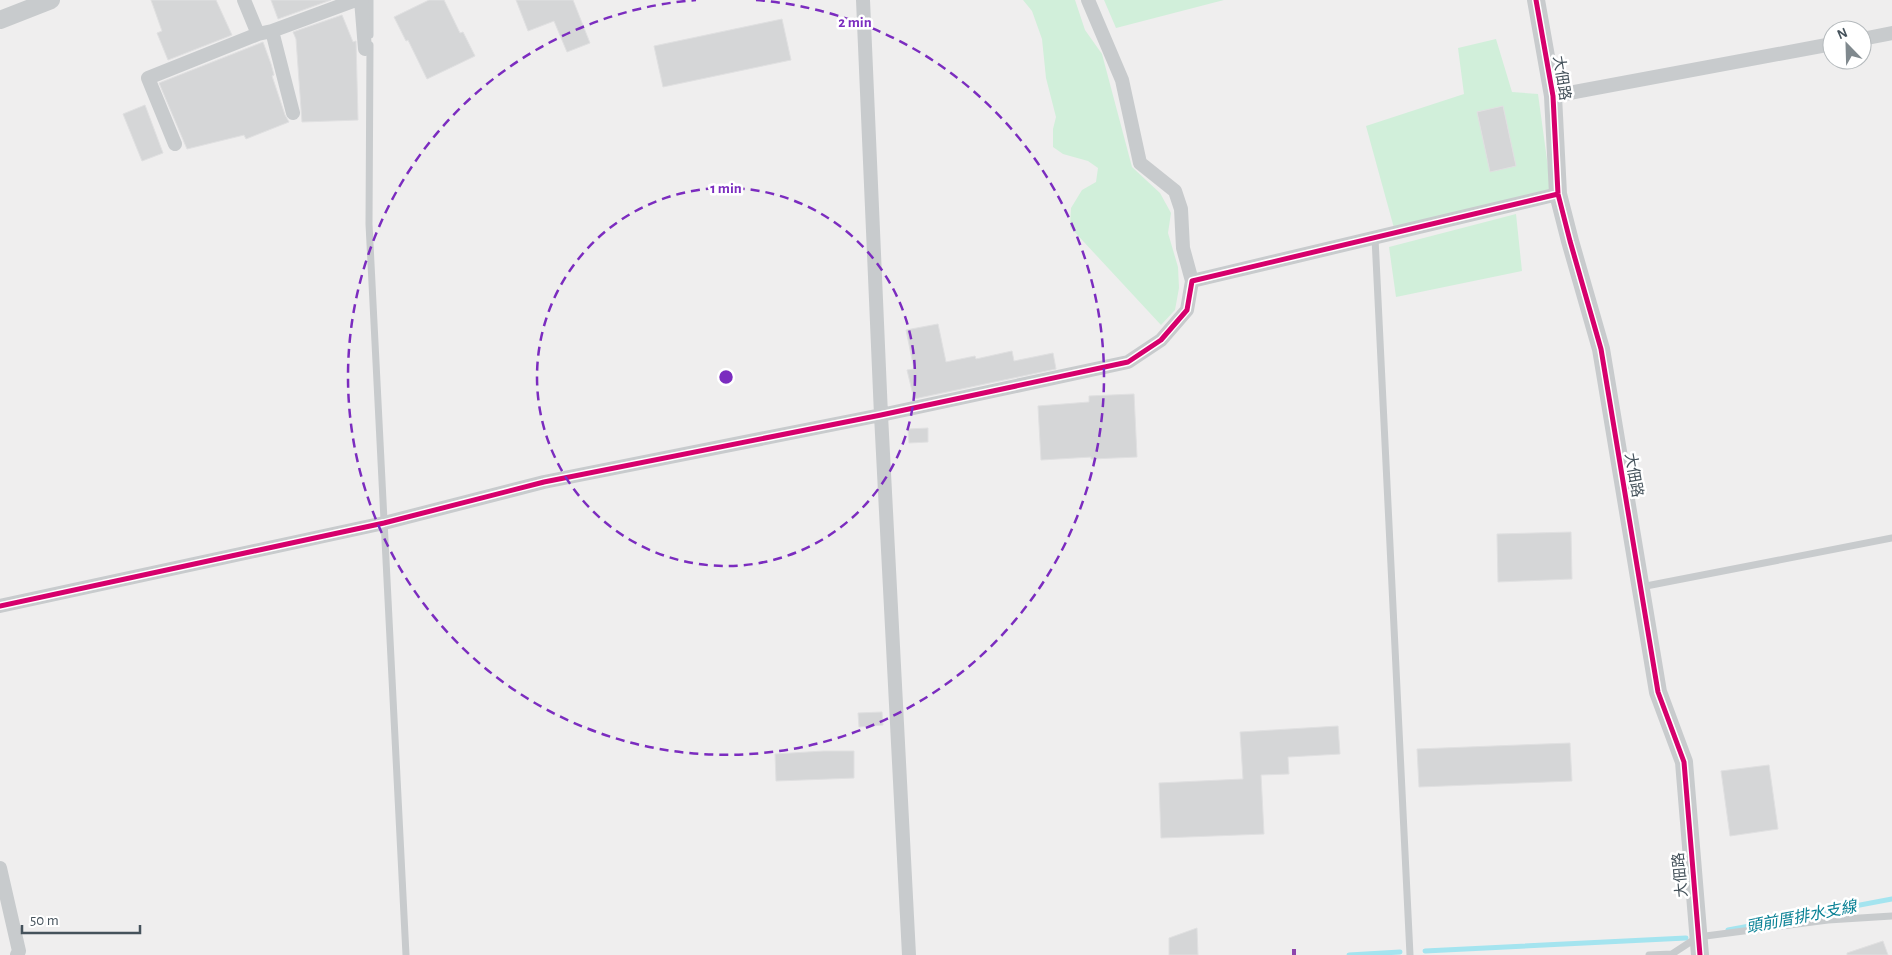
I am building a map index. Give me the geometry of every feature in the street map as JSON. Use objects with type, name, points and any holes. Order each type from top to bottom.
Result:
[{"type":"street","points":[[0,20],[51,0]]},
{"type":"street","points":[[244,0],[258,34]]},
{"type":"street","points":[[175,144],[148,78],[258,34],[272,31],[356,0]]},
{"type":"street","points":[[362,0],[365,49]]},
{"type":"street","points":[[863,0],[881,415],[909,955]]},
{"type":"street","points":[[0,606],[384,523],[544,482],[881,415],[1128,362],[1161,340],[1187,310],[1192,281],[1183,248],[1181,209],[1175,190],[1140,163],[1122,80],[1088,0]]},
{"type":"street","name":"大佃路","points":[[1536,0],[1553,96],[1558,194],[1601,349],[1658,692],[1684,762],[1700,955]]},
{"type":"street","points":[[272,31],[293,113]]},
{"type":"street","points":[[1872,37],[1892,33]]},
{"type":"street","points":[[1553,96],[1822,46]]},
{"type":"street","points":[[1192,281],[1558,194]]},
{"type":"street","points":[[0,868],[18,951],[17,955]]},
{"type":"lane","points":[[370,0],[369,224],[406,955]]},
{"type":"lane","points":[[1375,238],[1410,955]]},
{"type":"lane","points":[[1640,587],[1892,538]]},
{"type":"lane","points":[[1649,955],[1672,954],[1698,937],[1828,920],[1892,916]]},
{"type":"green space","points":[[1023,0],[1075,0],[1085,30],[1102,54],[1132,167],[1160,193],[1171,213],[1168,233],[1178,267],[1179,288],[1175,310],[1161,325],[1070,227],[1071,208],[1082,190],[1096,182],[1098,168],[1088,161],[1063,154],[1053,147],[1053,129],[1056,117],[1046,78],[1042,39],[1032,11]]},
{"type":"green space","points":[[1104,0],[1224,0],[1116,28]]},
{"type":"green space","points":[[1496,39],[1512,92],[1538,94],[1551,189],[1394,228],[1366,126],[1464,94],[1458,48]],"holes":[[[1503,106],[1516,166],[1490,171],[1477,112]]]},
{"type":"green space","points":[[1516,214],[1522,271],[1396,297],[1389,247]]},
{"type":"building","points":[[151,0],[216,0],[232,35],[168,60],[157,33],[162,31]]},
{"type":"building","points":[[271,0],[331,0],[278,19]]},
{"type":"building","points":[[429,0],[444,0],[460,33],[463,32],[475,56],[427,79],[408,40],[406,41],[394,17]]},
{"type":"building","points":[[516,0],[573,0],[590,43],[567,52],[554,21],[528,31]]},
{"type":"building","points":[[342,15],[353,42],[356,41],[358,120],[302,122],[296,39],[293,32]]},
{"type":"building","points":[[782,19],[791,60],[663,87],[654,46]]},
{"type":"building","points":[[263,42],[274,75],[272,76],[289,122],[246,139],[244,135],[187,149],[159,83]]},
{"type":"building","points":[[145,105],[163,153],[142,161],[123,114]]},
{"type":"building","points":[[1503,106],[1516,166],[1490,172],[1477,112]]},
{"type":"building","points":[[938,324],[946,362],[975,356],[976,359],[1012,351],[1014,361],[1053,353],[1056,369],[914,399],[907,370],[914,369],[906,330]]},
{"type":"building","points":[[1134,394],[1137,457],[1041,460],[1038,406],[1089,402],[1089,396]]},
{"type":"building","points":[[928,428],[928,442],[909,443],[908,429]]},
{"type":"building","points":[[1571,532],[1572,579],[1498,582],[1497,534]]},
{"type":"building","points":[[882,712],[883,725],[859,727],[858,713]]},
{"type":"building","points":[[1338,726],[1340,754],[1288,757],[1289,774],[1261,775],[1264,834],[1161,838],[1159,783],[1243,779],[1240,732]]},
{"type":"building","points":[[1570,743],[1572,781],[1419,787],[1417,749]]},
{"type":"building","points":[[854,751],[854,778],[776,781],[775,754]]},
{"type":"building","points":[[1769,765],[1778,829],[1730,836],[1721,771]]},
{"type":"building","points":[[1197,928],[1198,955],[1169,955],[1169,938]]},
{"type":"building","points":[[1883,941],[1888,955],[1847,955],[1847,953]]},
{"type":"waterway","name":"頭前厝排水支線","points":[[1728,930],[1892,899]]},
{"type":"waterway","name":"頭前厝排水支線","points":[[1425,951],[1686,938]]},
{"type":"waterway","name":"頭前厝排水支線","points":[[1349,955],[1400,952]]},
{"type":"marked path","points":[[1294,949],[1294,955]]},
{"type":"cycle path","points":[[1536,0],[1553,96],[1558,194],[1601,349],[1658,692],[1684,762],[1700,955]]},
{"type":"cycle path","points":[[0,606],[384,523],[544,482],[881,415],[1128,362],[1161,340],[1187,310],[1192,281],[1558,194]]}]
